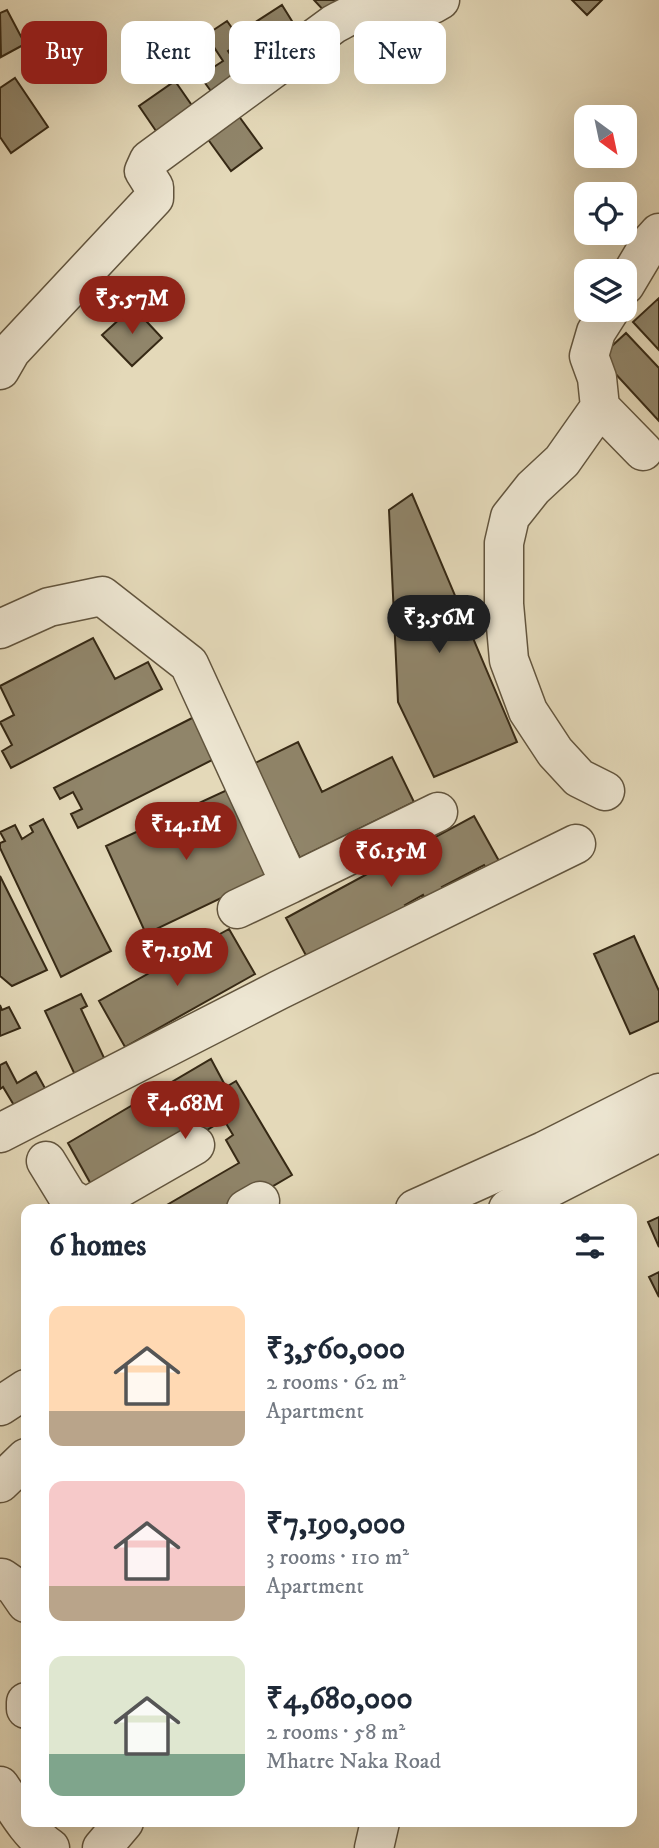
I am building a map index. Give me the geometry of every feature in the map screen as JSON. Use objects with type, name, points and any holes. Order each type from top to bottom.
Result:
[{"type":"street","points":[[0,370],[11,351],[154,198],[154,187],[144,171],[149,160],[334,24],[357,13],[423,10],[440,0]]},
{"type":"street","points":[[637,265],[659,233]]},
{"type":"street","points":[[602,322],[596,332],[589,356],[597,378],[600,407],[643,451]]},
{"type":"street","points":[[600,407],[562,461],[533,488],[510,517],[504,543],[504,604],[509,660],[528,711],[555,752],[579,778],[605,791]]},
{"type":"street","points":[[0,629],[49,607],[102,596],[190,664],[290,884]]},
{"type":"street","points":[[237,909],[438,813]]},
{"type":"street","points":[[0,1133],[279,990],[576,844]]},
{"type":"street","points":[[513,1204],[552,1168],[659,1093]]},
{"type":"street","points":[[432,1204],[659,1132]]},
{"type":"street","points":[[92,1204],[133,1197],[195,1145]]},
{"type":"street","points":[[46,1161],[68,1197],[78,1204]]},
{"type":"street","points":[[0,1483],[21,1463]]},
{"type":"street","points":[[0,1786],[21,1818]]},
{"type":"street","points":[[29,1827],[50,1848]]},
{"type":"street","points":[[102,1848],[120,1827]]},
{"type":"street","points":[[374,1848],[379,1827]]},
{"type":"building","points":[[314,0],[348,0],[327,14]]},
{"type":"building","points":[[572,0],[602,0],[587,15]]},
{"type":"building","points":[[282,5],[292,21],[257,21]]},
{"type":"building","points":[[7,10],[21,36],[21,46],[1,57],[0,13]]},
{"type":"building","points":[[227,21],[229,24],[229,83],[213,94],[206,84],[215,84],[215,66],[223,61],[215,49],[215,29]]},
{"type":"building","points":[[15,78],[48,127],[11,153],[0,137],[0,88]]},
{"type":"building","points":[[171,84],[177,84],[193,107],[156,131],[139,106]]},
{"type":"building","points":[[238,115],[262,148],[231,171],[207,138]]},
{"type":"building","points":[[659,298],[659,350],[633,322],[637,322],[637,318]]},
{"type":"building","points":[[133,307],[162,338],[132,366],[102,335]]},
{"type":"building","points":[[626,333],[659,368],[659,421],[600,357]]},
{"type":"building","points":[[412,494],[517,742],[434,777],[398,702],[389,510]]},
{"type":"building","points":[[93,638],[115,679],[148,662],[162,689],[11,768],[2,751],[12,745],[0,722],[14,715],[0,686]]},
{"type":"building","points":[[204,712],[222,755],[78,828],[71,814],[82,809],[73,792],[60,799],[54,788]]},
{"type":"building","points":[[298,742],[322,792],[392,757],[414,802],[300,858],[253,764]]},
{"type":"building","points":[[227,790],[267,876],[146,934],[106,846]]},
{"type":"building","points":[[474,816],[499,861],[486,869],[484,865],[442,887],[444,891],[426,901],[423,895],[405,905],[408,910],[310,963],[286,918]]},
{"type":"building","points":[[43,819],[111,951],[61,977],[0,848],[0,843],[5,841],[0,832],[15,825],[22,839],[33,832],[30,826]]},
{"type":"building","points":[[0,876],[47,970],[12,986],[0,976]]},
{"type":"building","points":[[229,929],[255,974],[125,1047],[99,1001]]},
{"type":"building","points":[[634,936],[659,991],[659,1021],[630,1034],[594,954]]},
{"type":"building","points":[[81,994],[87,1006],[81,1009],[106,1062],[76,1077],[45,1011]]},
{"type":"building","points":[[0,1005],[2,1010],[9,1007],[20,1028],[0,1036]]},
{"type":"building","points":[[211,1059],[226,1087],[236,1081],[292,1175],[243,1204],[169,1204],[239,1163],[226,1140],[233,1135],[224,1120],[97,1195],[68,1143]]},
{"type":"building","points":[[6,1062],[17,1083],[36,1072],[46,1090],[15,1107],[3,1087],[0,1089],[0,1065]]},
{"type":"building","points":[[659,1217],[659,1247],[648,1222]]},
{"type":"building","points":[[659,1272],[659,1297],[649,1277]]}]
